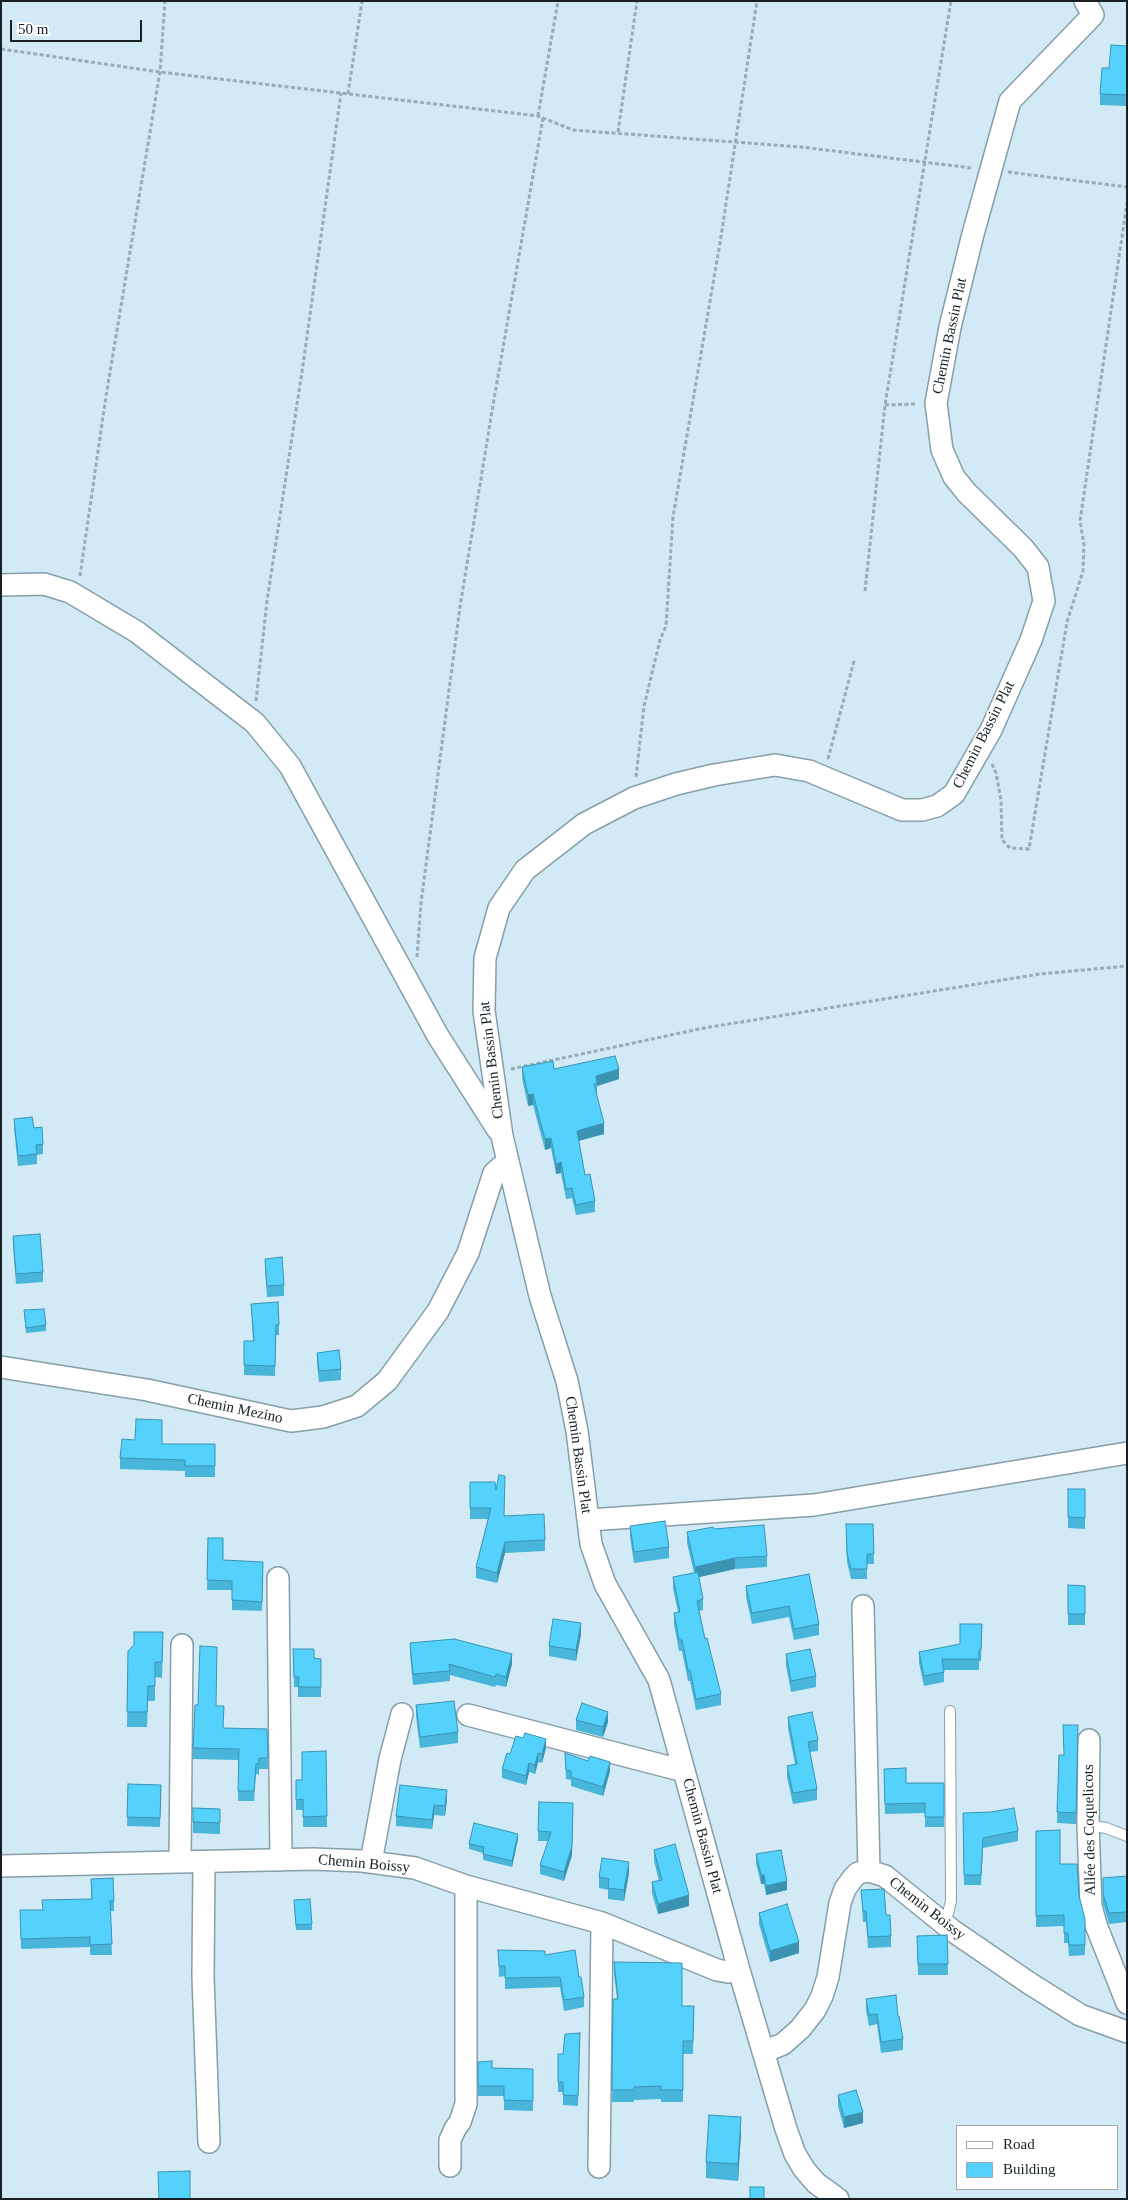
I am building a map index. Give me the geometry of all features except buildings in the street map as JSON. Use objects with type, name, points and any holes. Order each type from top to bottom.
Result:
[{"type":"street","name":"Chemin Bassin Plat","points":[[838,2199],[816,2183],[795,2154],[739,1970],[659,1680],[605,1584],[591,1544],[577,1431],[567,1381],[540,1296],[502,1136],[484,1011],[485,958],[499,908],[525,870],[552,847],[584,824],[634,798],[676,784],[714,775],[775,765],[809,771],[902,810],[922,810],[937,806],[954,794],[991,730],[1031,640],[1044,602],[1038,567],[1023,548],[967,494],[954,477],[942,450],[936,403],[950,327],[973,234],[1010,101],[1093,15],[1085,1]]},
{"type":"street","points":[[1,585],[44,584],[77,596],[137,632],[255,724],[290,766],[438,1036],[502,1136]]},
{"type":"street","name":"Chemin Mezino","points":[[1,1367],[147,1390],[291,1421],[323,1417],[357,1406],[388,1381],[438,1311],[468,1253],[494,1173],[507,1162]]},
{"type":"street","points":[[588,1520],[814,1506],[1127,1453]]},
{"type":"street","points":[[278,1578],[281,1860]]},
{"type":"street","points":[[763,2052],[783,2044],[800,2029],[815,2010],[828,1976],[840,1903],[853,1878],[858,1873],[869,1871],[863,1606]]},
{"type":"street","points":[[180,1862],[182,1645]]},
{"type":"street","points":[[371,1862],[390,1759],[402,1714]]},
{"type":"street","points":[[468,1715],[684,1771]]},
{"type":"street","name":"Allée des Coquelicots","points":[[1089,1740],[1088,1825],[1091,1906],[1096,1925],[1127,2003]]},
{"type":"street","name":"Chemin Boissy","points":[[1,1866],[281,1860],[371,1862],[415,1868],[466,1886],[602,1923],[717,1970],[728,1972],[739,1970]]},
{"type":"street","points":[[204,1862],[203,1977],[209,2142]]},
{"type":"street","name":"Chemin Boissy","points":[[869,1871],[885,1876],[945,1924],[1029,1983],[1080,2014],[1126,2028]]},
{"type":"street","points":[[450,2166],[450,2140],[460,2122],[466,2104],[466,1886]]},
{"type":"street","points":[[599,2167],[602,1923]]},
{"type":"lane","points":[[945,1924],[951,1901],[950,1711]]},
{"type":"lane","points":[[1088,1825],[1106,1828],[1127,1836]]},
{"type":"path","points":[[77,596],[106,396],[160,72],[165,1]]},
{"type":"path","points":[[348,94],[362,1]]},
{"type":"path","points":[[538,116],[558,1]]},
{"type":"path","points":[[618,132],[637,1]]},
{"type":"path","points":[[634,798],[644,706],[660,640],[666,626],[673,517],[736,142],[757,1]]},
{"type":"path","points":[[865,591],[885,405],[952,1]]},
{"type":"path","points":[[1,49],[160,72],[538,116],[573,130],[801,147],[1127,187]]},
{"type":"path","points":[[255,724],[267,601],[303,365],[341,93]]},
{"type":"path","points":[[415,993],[421,903],[460,607],[494,396],[543,118]]},
{"type":"path","points":[[980,749],[990,761],[996,773],[1001,800],[1002,840],[1010,848],[1029,849],[1067,622],[1083,571],[1084,544],[1080,521],[1127,203]]},
{"type":"path","points":[[885,405],[936,403]]},
{"type":"path","points":[[823,777],[854,661]]},
{"type":"path","points":[[493,1073],[704,1028],[1040,974],[1127,966]]}]
